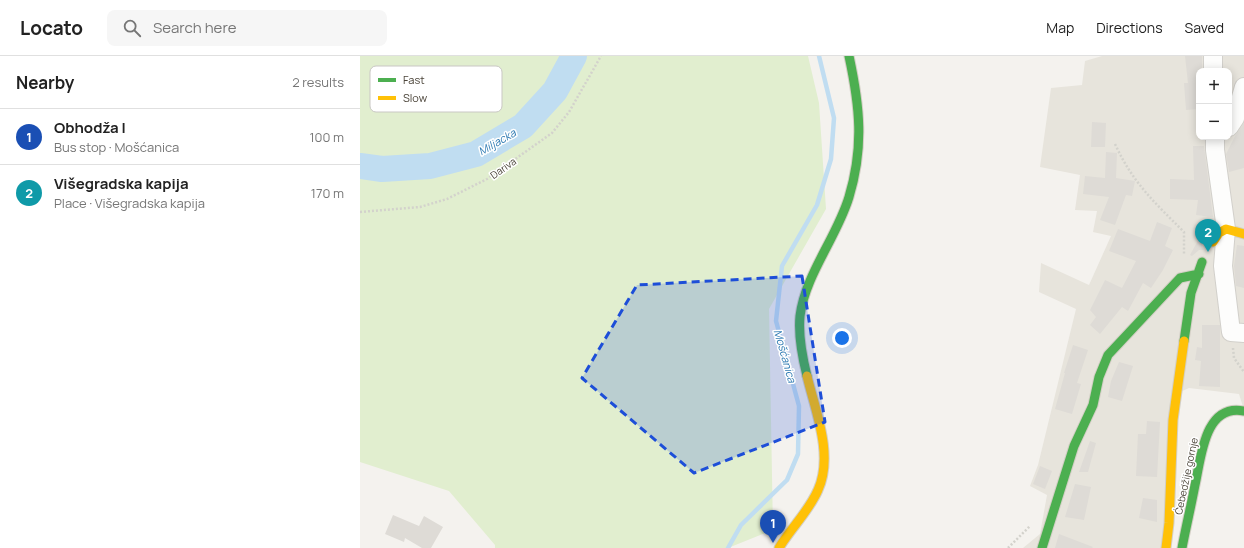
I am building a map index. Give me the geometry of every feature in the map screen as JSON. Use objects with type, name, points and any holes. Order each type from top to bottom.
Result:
[{"type":"street","points":[[779,548],[819,488],[823,470],[822,440],[802,354],[799,333],[800,317],[802,303],[838,226],[856,168],[860,140],[858,101],[849,56]]},
{"type":"street","points":[[1213,56],[1213,68]]},
{"type":"street","points":[[1232,122],[1235,118],[1244,87]]},
{"type":"street","points":[[1217,140],[1226,229],[1223,266],[1237,332]]},
{"type":"street","points":[[1213,242],[1219,233],[1226,229],[1244,234]]},
{"type":"street","points":[[1166,548],[1169,523],[1173,420],[1191,293],[1202,262]]},
{"type":"street","points":[[1042,548],[1074,446],[1093,405],[1099,377],[1108,355],[1180,278],[1199,274]]},
{"type":"street","name":"Ćebedžije gornje","points":[[1182,548],[1205,438],[1211,424],[1226,412],[1238,409],[1244,411]]},
{"type":"path","name":"Dariva","points":[[360,212],[420,207],[447,199],[488,179],[552,133],[569,112],[601,56]]},
{"type":"path","points":[[1115,144],[1125,165],[1143,191],[1184,232],[1185,253],[1180,278]]},
{"type":"path","points":[[1237,332],[1234,358],[1244,372]]},
{"type":"highlighted area","points":[[802,276],[825,422],[694,473],[582,378],[637,285]]},
{"type":"shaded area","points":[[1102,56],[1244,56],[1244,410],[1239,394],[1189,388],[1171,396],[1163,548],[1023,548],[1040,534],[1047,495],[1030,486],[1038,465],[1076,309],[1039,292],[1041,263],[1089,285],[1111,236],[1093,232],[1097,211],[1075,210],[1080,175],[1040,167],[1051,88],[1082,85],[1085,61]]},
{"type":"green space","points":[[360,56],[808,56],[819,103],[826,209],[769,309],[773,530],[728,548],[495,548],[495,545],[449,491],[360,462]]},
{"type":"building","points":[[1185,56],[1202,56],[1202,68],[1196,68],[1196,109],[1186,110],[1184,83],[1188,83]]},
{"type":"building","points":[[1092,122],[1106,123],[1105,147],[1091,147]]},
{"type":"building","points":[[1244,123],[1244,168],[1229,172],[1226,154],[1235,136]]},
{"type":"building","points":[[1193,146],[1204,146],[1213,217],[1196,215],[1198,200],[1170,199],[1170,179],[1194,180]]},
{"type":"building","points":[[1106,152],[1117,153],[1116,178],[1135,181],[1132,196],[1126,195],[1115,225],[1100,220],[1109,197],[1083,194],[1085,176],[1105,178]]},
{"type":"building","points":[[1157,222],[1172,228],[1165,246],[1173,250],[1163,270],[1151,288],[1143,283],[1128,311],[1122,307],[1100,334],[1090,325],[1096,317],[1090,310],[1105,280],[1122,288],[1136,261],[1109,251],[1118,229],[1150,241]]},
{"type":"building","points":[[1201,235],[1202,247],[1204,250],[1199,250],[1192,256],[1190,255]]},
{"type":"building","points":[[1237,245],[1244,246],[1244,288],[1236,286],[1234,266]]},
{"type":"building","points":[[1202,325],[1220,325],[1220,387],[1199,386],[1201,361],[1195,360],[1197,347],[1202,348]]},
{"type":"building","points":[[1073,345],[1088,350],[1077,383],[1081,384],[1072,414],[1055,409]]},
{"type":"building","points":[[1119,362],[1133,366],[1122,401],[1108,397],[1111,381]]},
{"type":"building","points":[[1147,421],[1160,422],[1157,477],[1136,476],[1138,434],[1146,434]]},
{"type":"building","points":[[1090,441],[1096,443],[1088,472],[1079,472]]},
{"type":"building","points":[[1040,466],[1052,471],[1045,489],[1033,484]]},
{"type":"building","points":[[1075,484],[1091,487],[1084,520],[1065,517]]},
{"type":"building","points":[[1143,498],[1157,500],[1157,522],[1139,518]]},
{"type":"building","points":[[393,515],[419,526],[424,516],[443,527],[431,548],[422,548],[405,538],[404,542],[385,534]]},
{"type":"building","points":[[1059,534],[1093,547],[1055,548]]},
{"type":"waterway","name":"Miljacka","points":[[360,166],[382,169],[430,166],[476,154],[523,126],[555,91],[574,56]]},
{"type":"waterway","name":"Mošćanica","points":[[728,548],[741,525],[787,480],[798,454],[799,406],[776,321],[782,266],[817,205],[831,159],[834,118],[819,56]]},
{"type":"traffic: fast","points":[[807,376],[800,338],[800,316],[803,301],[808,286],[844,212],[854,179],[857,161],[859,127],[858,110],[849,56]]},
{"type":"traffic: fast","points":[[1184,341],[1191,293],[1202,262]]},
{"type":"traffic: fast","points":[[1042,548],[1074,446],[1093,405],[1099,377],[1108,355],[1180,278],[1199,274]]},
{"type":"traffic: fast","points":[[1182,548],[1200,461],[1207,435],[1212,424],[1220,416],[1231,411],[1244,411]]},
{"type":"traffic: slow","points":[[1213,242],[1219,233],[1226,229],[1244,234]]},
{"type":"traffic: slow","points":[[1166,548],[1169,523],[1173,420],[1184,341]]},
{"type":"traffic: slow","points":[[779,548],[810,505],[818,490],[822,476],[824,462],[822,433],[807,376]]},
{"type":"place","name":"Višegradska kapija","points":[[1208,252]]},
{"type":"place","name":"Obhodža I","points":[[773,543]]}]
